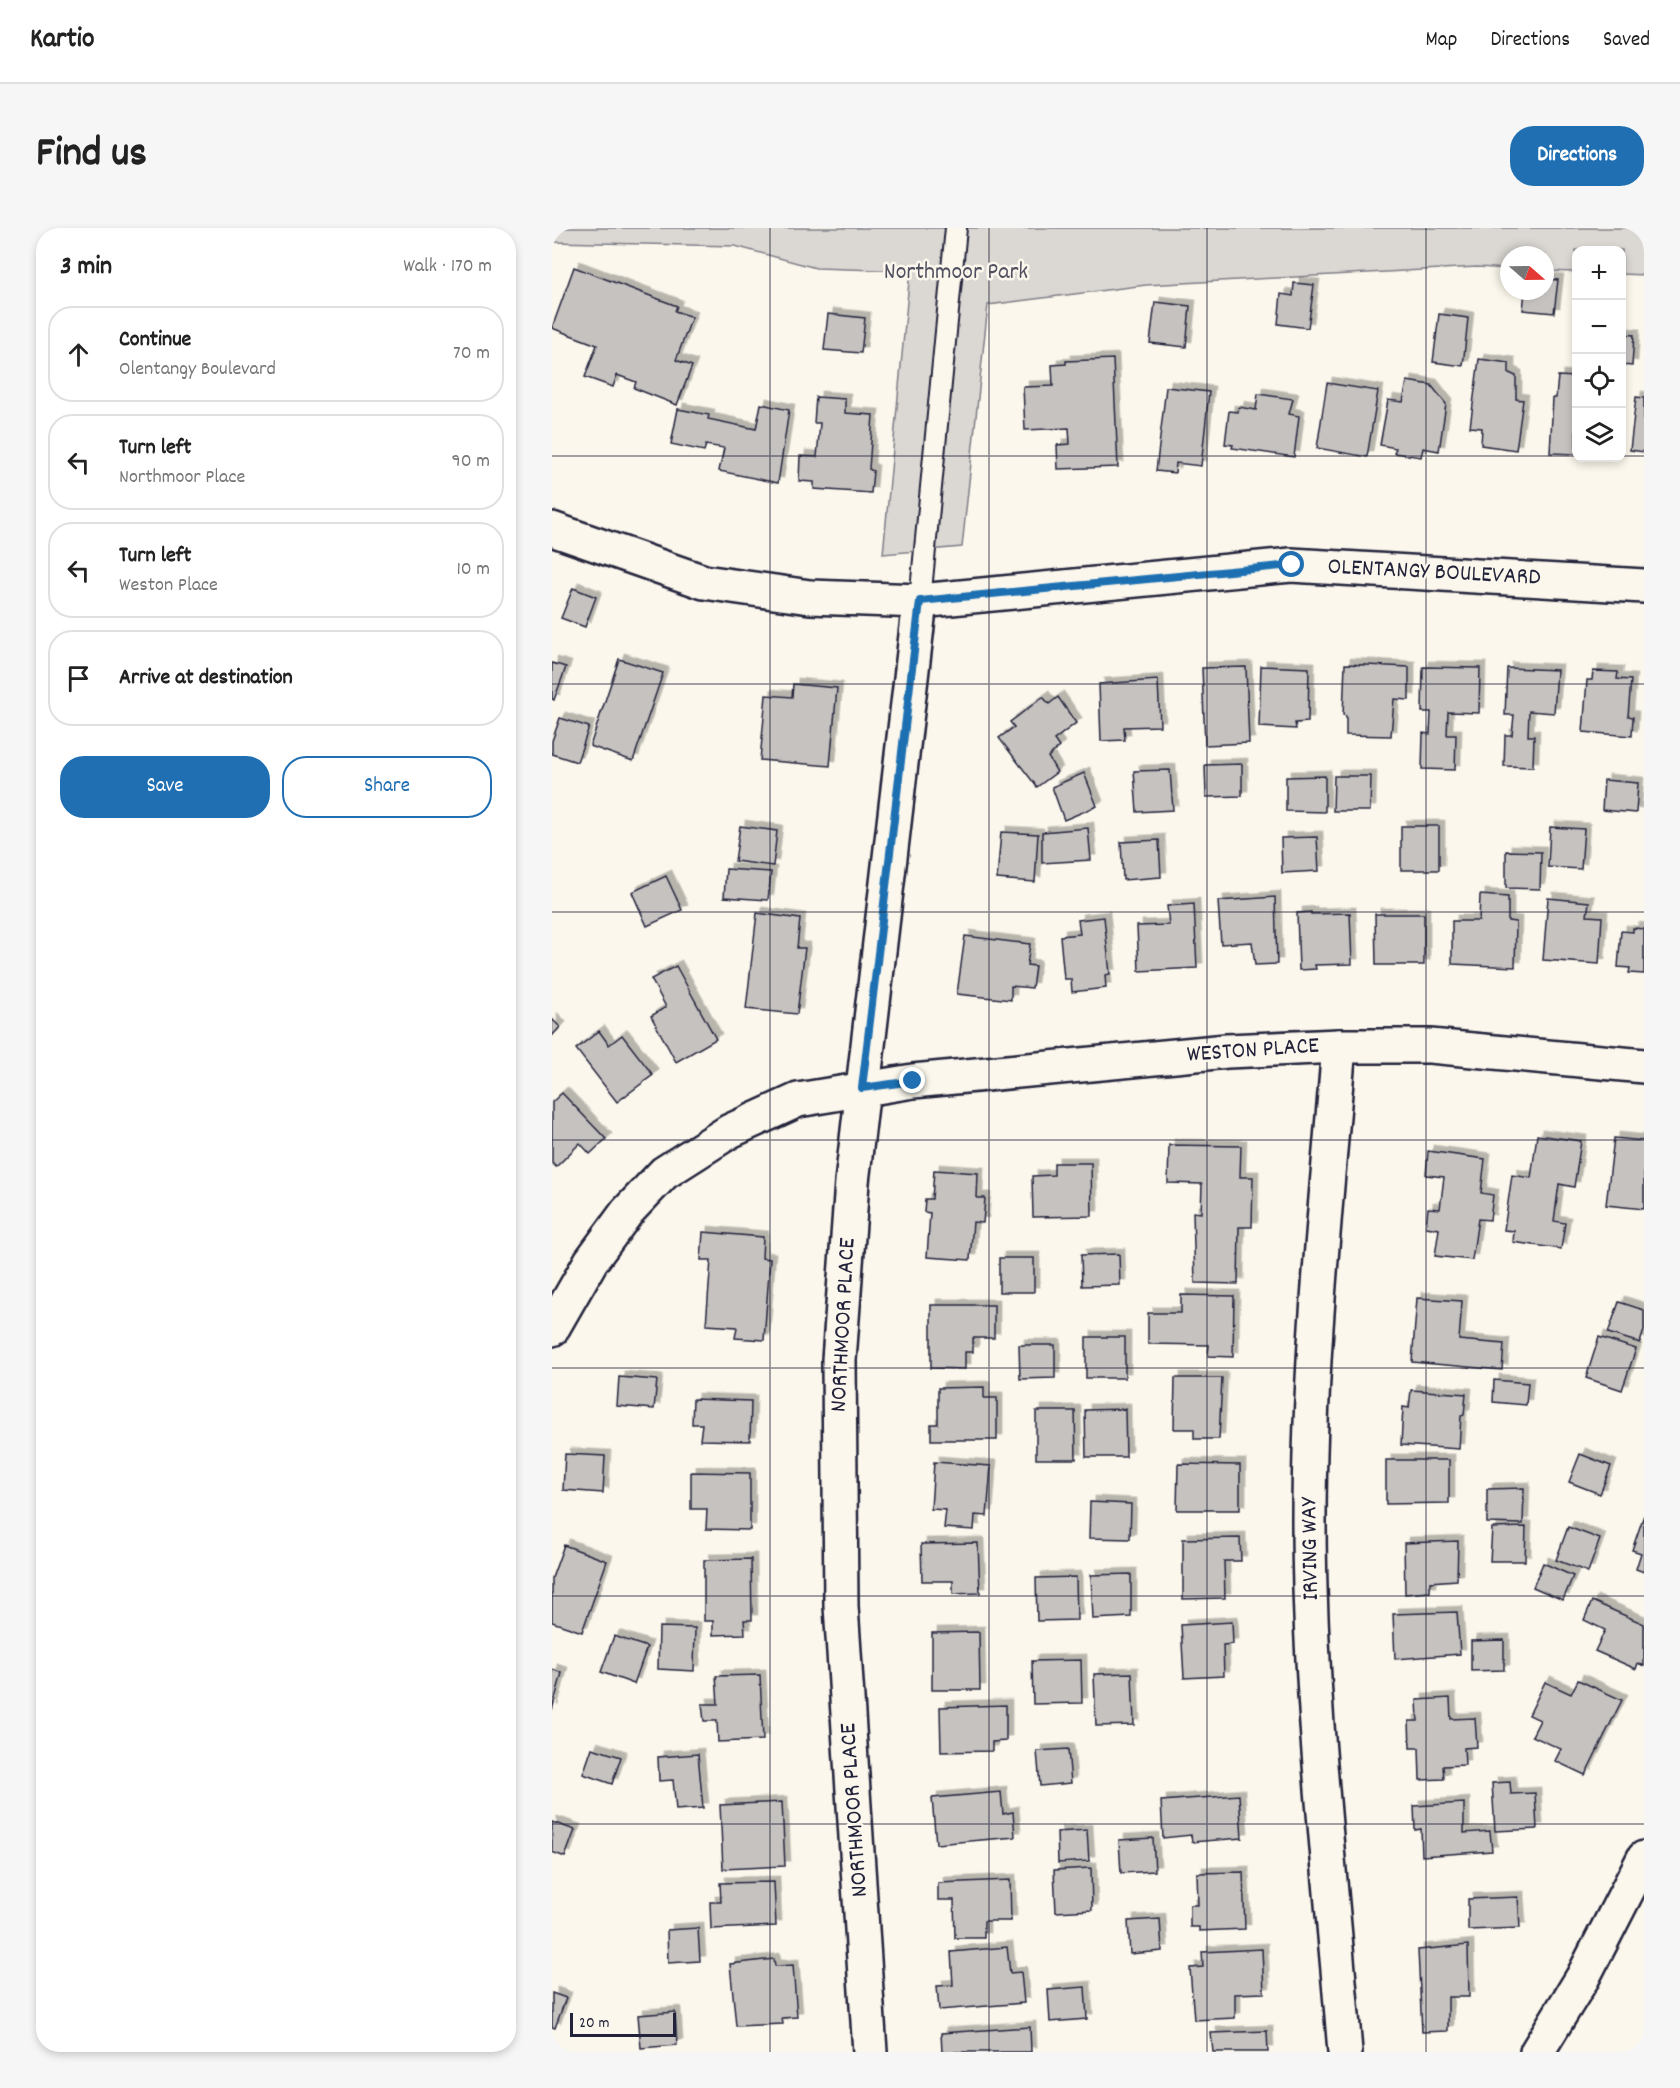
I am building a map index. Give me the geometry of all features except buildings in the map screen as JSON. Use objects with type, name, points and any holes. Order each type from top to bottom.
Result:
[{"type":"street","name":"OLENTANGY BOULEVARD","points":[[552,529],[602,549],[704,582],[810,597],[920,601],[1292,565],[1644,586]]},
{"type":"street","name":"NORTHMOOR PLACE","points":[[870,2052],[840,1606],[839,1360],[852,1182],[862,1088],[920,601]]},
{"type":"street","name":"WESTON PLACE","points":[[552,1329],[591,1261],[627,1212],[664,1173],[730,1131],[798,1100],[913,1081],[1216,1052],[1339,1046],[1430,1046],[1644,1066]]},
{"type":"street","name":"IRVING WAY","points":[[1339,1046],[1313,1348],[1309,1522],[1316,1680],[1345,2052]]},
{"type":"street","points":[[1537,2052],[1583,1977],[1644,1858]]},
{"type":"lane","points":[[920,601],[956,228]]},
{"type":"green space","name":"Northmoor Park","points":[[552,228],[1644,228],[1644,275],[1626,274],[1626,246],[1572,246],[1572,272],[1554,271],[1554,246],[1500,246],[1500,268],[1477,267],[1146,285],[988,305],[962,547],[883,554],[910,271],[816,268],[735,246],[552,242]]},
{"type":"route","points":[[913,1081],[862,1088],[920,601],[1292,565]]}]
